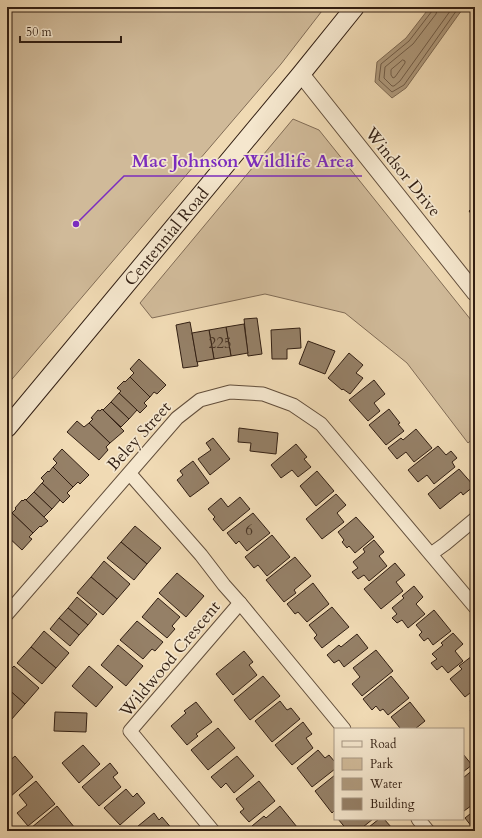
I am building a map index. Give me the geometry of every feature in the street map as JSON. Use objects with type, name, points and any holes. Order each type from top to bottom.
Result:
[{"type":"main road","name":"Centennial Road","points":[[7,428],[355,7]]},
{"type":"street","name":"Windsor Drive","points":[[301,74],[475,293]]},
{"type":"street","name":"Beley Street","points":[[7,614],[178,418],[200,400],[230,392],[263,394],[293,405],[321,424],[475,607]]},
{"type":"street","name":"Wildwood Crescent","points":[[130,474],[201,555],[224,585],[343,728]]},
{"type":"street","points":[[431,554],[446,544],[475,519]]},
{"type":"street","name":"Wildwood Crescent","points":[[213,831],[130,731],[240,603]]},
{"type":"street","points":[[419,820],[428,831]]},
{"type":"green space","points":[[7,7],[325,7],[281,64],[7,385]]},
{"type":"green space","points":[[293,119],[319,130],[475,325],[475,437],[468,443],[407,363],[345,313],[265,294],[152,318],[140,303]]},
{"type":"water","points":[[430,7],[464,7],[406,88],[392,98],[375,82],[377,62],[406,38]]},
{"type":"building","points":[[475,206],[475,219],[469,211]]},
{"type":"building","points":[[257,318],[262,354],[248,356],[244,319]]},
{"type":"building","points":[[190,322],[198,366],[183,368],[176,325]]},
{"type":"building","points":[[244,324],[248,353],[231,356],[226,327]]},
{"type":"building","points":[[226,327],[231,356],[214,359],[209,330]]},
{"type":"building","points":[[300,328],[301,348],[287,349],[287,359],[272,359],[271,330]]},
{"type":"building","points":[[209,330],[214,359],[197,362],[192,333]]},
{"type":"building","points":[[308,341],[335,351],[325,374],[299,364]]},
{"type":"building","points":[[349,353],[363,365],[356,373],[363,378],[350,394],[343,389],[342,390],[328,378]]},
{"type":"building","points":[[139,359],[166,385],[157,394],[154,392],[150,397],[130,377],[134,373],[130,369]]},
{"type":"building","points":[[130,377],[150,397],[144,403],[147,406],[140,413],[119,393],[121,391],[117,388]]},
{"type":"building","points":[[374,380],[385,394],[374,403],[380,411],[368,421],[349,400]]},
{"type":"building","points":[[119,393],[137,410],[129,419],[111,402]]},
{"type":"building","points":[[111,402],[129,419],[121,427],[103,410]]},
{"type":"building","points":[[102,409],[124,431],[110,443],[89,423],[93,419],[91,418],[98,410],[100,411]]},
{"type":"building","points":[[389,409],[400,423],[398,424],[404,431],[386,445],[369,425]]},
{"type":"building","points":[[77,421],[84,427],[89,423],[110,443],[106,447],[108,450],[99,460],[67,432]]},
{"type":"building","points":[[239,428],[278,433],[276,454],[250,451],[251,443],[238,442]]},
{"type":"building","points":[[416,429],[432,448],[414,462],[406,452],[397,459],[388,448],[401,438],[403,440]]},
{"type":"building","points":[[213,438],[230,459],[210,475],[198,459],[211,450],[206,443]]},
{"type":"building","points":[[296,444],[307,457],[304,459],[311,467],[298,477],[292,470],[281,478],[271,465]]},
{"type":"building","points":[[438,446],[446,455],[451,451],[457,458],[452,462],[455,467],[434,484],[427,475],[418,482],[408,470]]},
{"type":"building","points":[[62,449],[89,475],[80,484],[78,482],[73,487],[53,467],[57,463],[53,459]]},
{"type":"building","points":[[193,461],[209,483],[190,497],[177,480],[183,475],[180,471]]},
{"type":"building","points":[[53,467],[73,487],[67,493],[70,496],[63,503],[42,483],[44,481],[41,478]]},
{"type":"building","points":[[459,469],[474,486],[463,495],[461,492],[440,509],[428,494]]},
{"type":"building","points":[[317,471],[334,491],[316,506],[300,486]]},
{"type":"building","points":[[42,483],[60,500],[52,509],[34,492]]},
{"type":"building","points":[[34,492],[52,509],[44,517],[26,500]]},
{"type":"building","points":[[336,494],[346,505],[337,513],[344,522],[322,539],[306,519]]},
{"type":"building","points":[[240,497],[250,509],[223,531],[213,519],[215,517],[208,509],[221,498],[228,507]]},
{"type":"building","points":[[25,499],[48,521],[33,533],[12,513],[22,500],[23,501]]},
{"type":"building","points":[[12,513],[33,533],[29,537],[32,539],[22,550],[7,536],[7,517],[8,518]]},
{"type":"building","points":[[253,513],[270,533],[247,551],[239,541],[236,544],[227,533]]},
{"type":"building","points":[[356,517],[374,537],[355,553],[349,546],[347,548],[342,542],[344,540],[338,532]]},
{"type":"building","points":[[135,526],[161,548],[147,564],[121,542]]},
{"type":"building","points":[[272,535],[290,557],[267,576],[258,565],[254,568],[245,557]]},
{"type":"building","points":[[374,540],[384,552],[379,556],[387,566],[369,581],[364,575],[358,579],[352,572],[358,568],[353,562],[365,552],[363,549]]},
{"type":"building","points":[[121,542],[147,564],[134,580],[107,558]]},
{"type":"building","points":[[295,557],[311,576],[294,590],[296,593],[284,602],[266,580]]},
{"type":"building","points":[[104,561],[130,584],[117,599],[91,577]]},
{"type":"building","points":[[395,563],[405,575],[396,582],[403,591],[381,609],[364,589]]},
{"type":"building","points":[[177,573],[204,596],[186,617],[159,593]]},
{"type":"building","points":[[91,577],[117,599],[103,615],[77,593]]},
{"type":"building","points":[[313,583],[329,604],[307,622],[298,612],[295,614],[287,604]]},
{"type":"building","points":[[414,586],[423,597],[416,604],[425,614],[408,628],[402,620],[397,623],[392,618],[397,614],[392,608],[404,598],[402,596]]},
{"type":"building","points":[[77,597],[97,614],[88,625],[68,608]]},
{"type":"building","points":[[158,598],[180,617],[172,626],[175,629],[167,638],[142,617]]},
{"type":"building","points":[[332,607],[349,627],[322,648],[314,638],[317,635],[309,625]]},
{"type":"building","points":[[68,608],[88,625],[79,635],[59,618]]},
{"type":"building","points":[[434,610],[451,631],[433,645],[428,638],[424,641],[419,635],[422,632],[416,625]]},
{"type":"building","points":[[59,618],[79,635],[70,646],[50,629]]},
{"type":"building","points":[[137,621],[163,642],[155,651],[152,649],[143,659],[120,640]]},
{"type":"building","points":[[44,631],[69,653],[56,668],[31,647]]},
{"type":"building","points":[[453,633],[463,644],[455,651],[463,661],[448,673],[442,666],[437,670],[431,663],[437,659],[432,654],[443,645],[441,643]]},
{"type":"building","points":[[357,634],[368,648],[344,667],[339,660],[334,663],[327,655],[339,645],[341,647]]},
{"type":"building","points":[[118,645],[143,666],[126,686],[101,665]]},
{"type":"building","points":[[31,647],[56,668],[42,684],[17,663]]},
{"type":"building","points":[[376,650],[393,671],[362,696],[352,684],[360,677],[353,668]]},
{"type":"building","points":[[244,651],[253,662],[249,665],[257,675],[233,695],[216,674]]},
{"type":"building","points":[[472,656],[475,660],[475,689],[465,697],[450,679],[462,669],[459,666]]},
{"type":"building","points":[[14,666],[39,688],[25,704],[7,688],[7,673]]},
{"type":"building","points":[[89,666],[113,687],[96,707],[72,686]]},
{"type":"building","points":[[263,676],[280,696],[250,720],[234,700]]},
{"type":"building","points":[[391,676],[409,698],[388,715],[383,709],[380,711],[376,706],[372,710],[363,699]]},
{"type":"building","points":[[7,688],[25,704],[11,720],[7,716]]},
{"type":"building","points":[[475,697],[475,707],[470,701]]},
{"type":"building","points":[[280,701],[287,710],[291,708],[300,719],[272,742],[255,721]]},
{"type":"building","points":[[196,702],[212,722],[196,734],[198,736],[187,745],[171,726],[186,713],[184,711]]},
{"type":"building","points":[[410,702],[425,721],[416,728],[400,728],[391,717]]},
{"type":"building","points":[[475,707],[475,716],[470,710]]},
{"type":"building","points":[[55,712],[87,713],[86,732],[54,731]]},
{"type":"building","points":[[303,722],[312,734],[306,738],[313,748],[292,765],[275,745]]},
{"type":"building","points":[[218,728],[235,748],[208,770],[191,750]]},
{"type":"building","points":[[83,745],[100,764],[79,783],[62,763]]},
{"type":"building","points":[[318,750],[325,758],[329,755],[334,761],[334,770],[312,787],[297,768]]},
{"type":"building","points":[[464,755],[472,765],[464,771]]},
{"type":"building","points":[[15,756],[33,777],[10,797],[7,794],[7,763]]},
{"type":"building","points":[[237,756],[254,776],[234,793],[226,783],[221,788],[211,777]]},
{"type":"building","points":[[110,763],[118,773],[113,777],[121,787],[99,806],[82,787]]},
{"type":"building","points":[[475,768],[475,803],[464,811],[464,777]]},
{"type":"building","points":[[334,776],[334,811],[332,813],[315,791]]},
{"type":"building","points":[[36,781],[55,804],[28,826],[17,813],[27,805],[19,795]]},
{"type":"building","points":[[259,781],[275,801],[249,822],[240,812],[244,809],[236,799]]},
{"type":"building","points":[[126,789],[133,797],[137,793],[145,803],[120,825],[104,808]]},
{"type":"building","points":[[57,806],[75,828],[71,831],[33,831],[31,828]]},
{"type":"building","points":[[280,806],[297,827],[292,831],[256,831],[252,826],[264,816],[266,818]]},
{"type":"building","points":[[475,810],[475,825],[472,827],[465,818]]},
{"type":"building","points":[[154,813],[159,820],[162,817],[173,830],[132,831]]},
{"type":"building","points":[[339,820],[372,820],[358,831],[348,831]]},
{"type":"building","points":[[378,820],[385,820],[392,828],[389,831],[364,831]]},
{"type":"place","name":"Mac Johnson Wildlife Area","points":[[76,224]]}]
